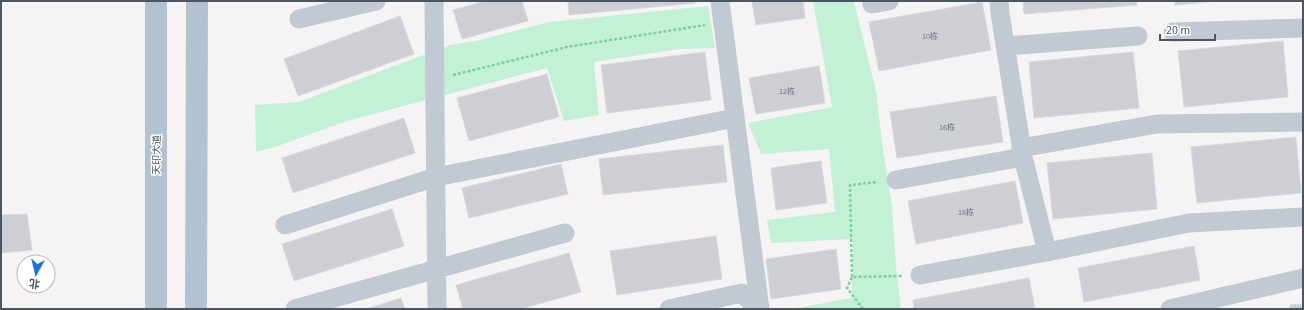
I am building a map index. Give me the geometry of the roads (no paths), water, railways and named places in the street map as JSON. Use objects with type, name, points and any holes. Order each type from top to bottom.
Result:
[{"type":"main road","name":"天印大道","points":[[156,1],[156,309]]},
{"type":"main road","points":[[196,1],[196,309]]},
{"type":"street","points":[[299,19],[376,1]]},
{"type":"street","points":[[434,1],[437,309]]},
{"type":"street","points":[[720,1],[759,309]]},
{"type":"street","points":[[999,1],[1022,152],[1047,252]]},
{"type":"street","points":[[1173,32],[1303,28]]},
{"type":"street","points":[[1005,46],[1138,36]]},
{"type":"street","points":[[285,225],[436,177],[735,118]]},
{"type":"street","points":[[896,180],[1158,124],[1303,122]]},
{"type":"street","points":[[920,275],[1047,252],[1188,223],[1303,217]]},
{"type":"street","points":[[295,309],[565,232]]},
{"type":"street","points":[[1170,309],[1303,278]]},
{"type":"street","points":[[669,309],[742,293],[759,309]]}]
